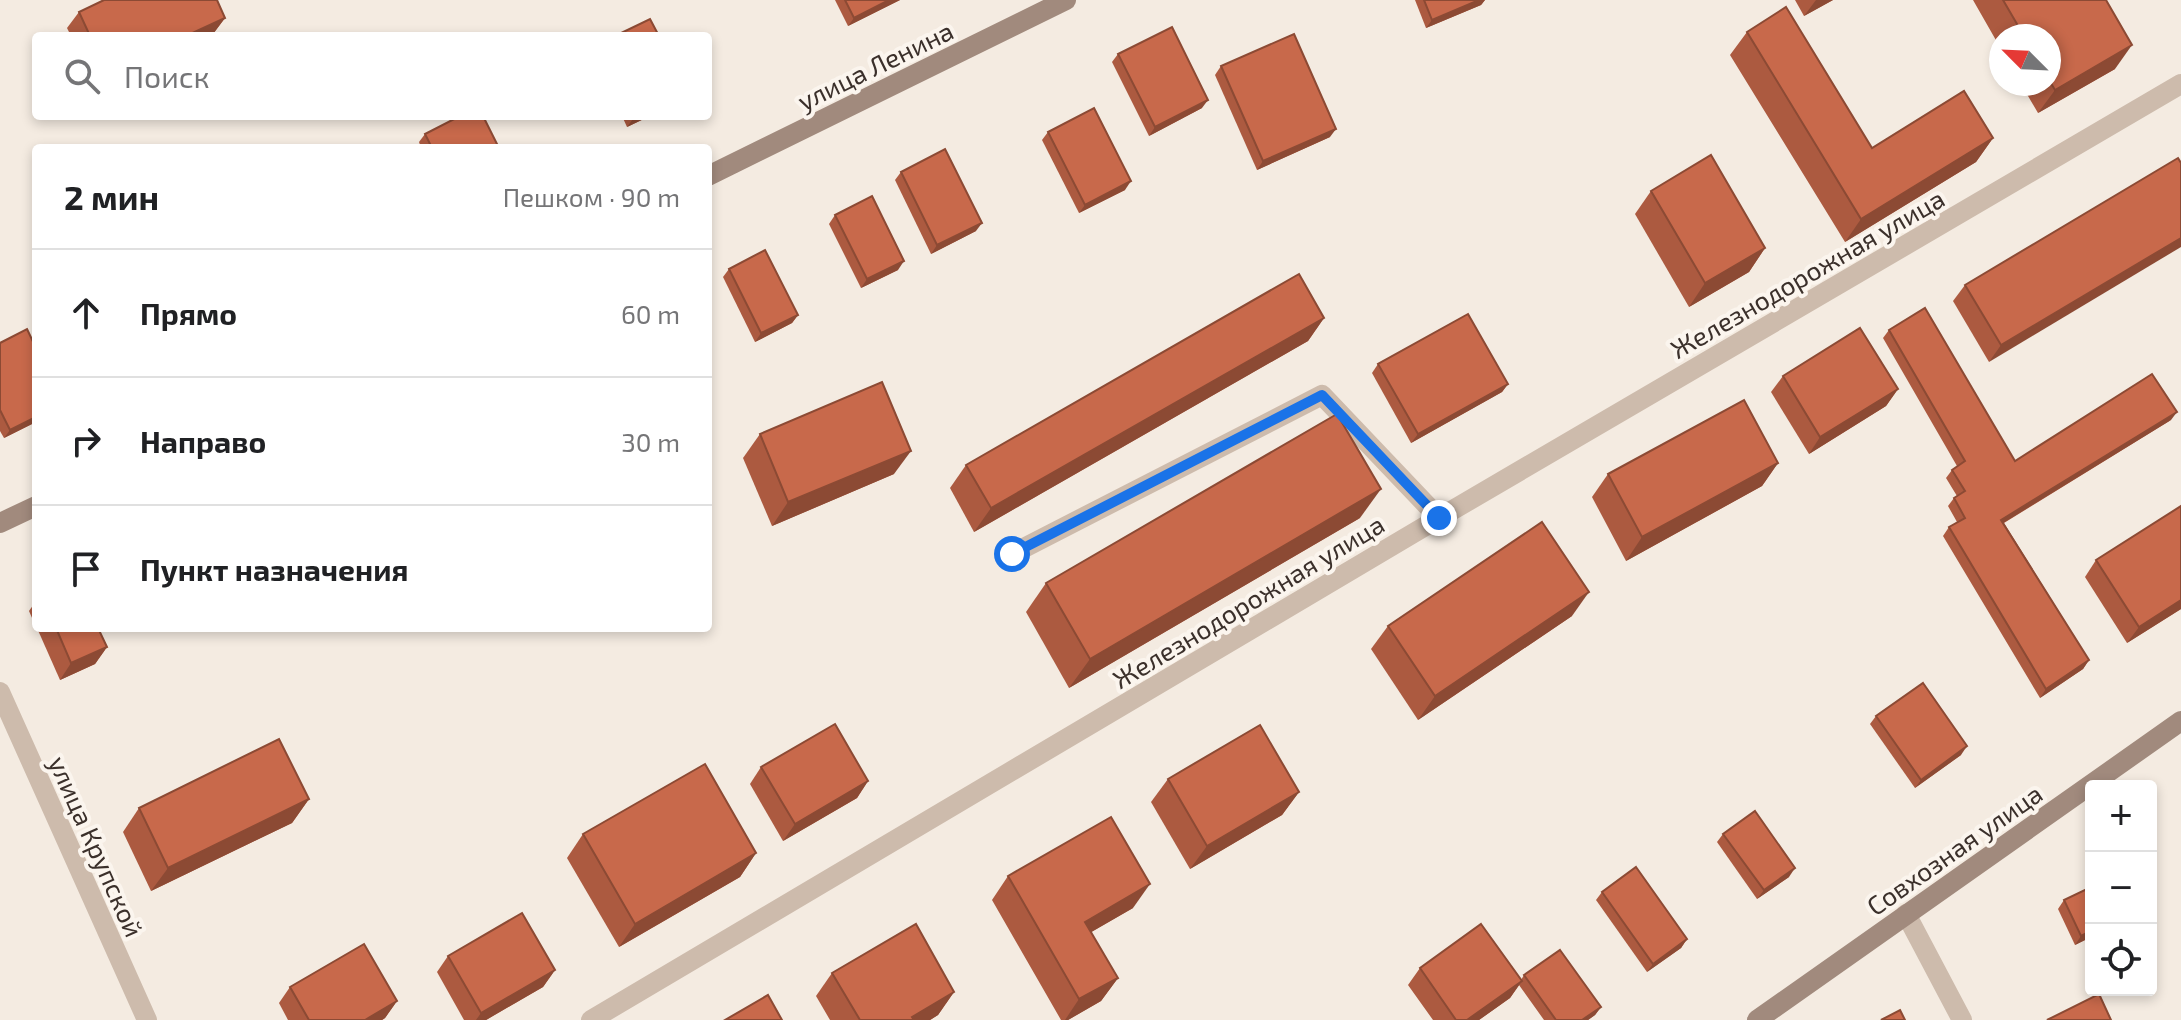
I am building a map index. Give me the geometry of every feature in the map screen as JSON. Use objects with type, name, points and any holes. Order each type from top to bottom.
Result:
[{"type":"street","name":"улица Ленина","points":[[712,174],[1066,0]]},
{"type":"street","name":"Железнодорожная улица","points":[[591,1020],[1439,518],[2181,84]]},
{"type":"street","points":[[1012,554],[1322,395],[1439,518]]},
{"type":"street","points":[[0,523],[32,508]]},
{"type":"street","name":"улица Крупской","points":[[0,692],[147,1020]]},
{"type":"street","name":"Совхозная улица","points":[[1757,1020],[2181,721]]},
{"type":"street","points":[[1906,914],[1962,1020]]},
{"type":"building","points":[[104,0],[217,0],[225,18],[195,32],[88,32],[79,12]]},
{"type":"building","points":[[845,0],[889,0],[854,18]]},
{"type":"building","points":[[1424,0],[1479,0],[1432,20]]},
{"type":"building","points":[[2003,0],[2106,0],[2132,45],[2061,86],[2061,24],[2017,24]]},
{"type":"building","points":[[1786,7],[1872,148],[1964,91],[1993,138],[1861,219],[1747,32]]},
{"type":"building","points":[[650,19],[657,32],[623,32]]},
{"type":"building","points":[[1172,27],[1208,100],[1155,127],[1118,54]]},
{"type":"building","points":[[1294,34],[1336,129],[1263,161],[1221,66]]},
{"type":"building","points":[[1094,108],[1131,181],[1085,205],[1048,132]]},
{"type":"building","points":[[452,120],[485,120],[497,144],[430,144],[425,134]]},
{"type":"building","points":[[945,149],[982,223],[937,245],[901,172]]},
{"type":"building","points":[[1711,155],[1765,248],[1705,283],[1651,191]]},
{"type":"building","points":[[2178,158],[2181,163],[2181,238],[2001,345],[1965,285]]},
{"type":"building","points":[[872,196],[904,261],[867,279],[835,215]]},
{"type":"building","points":[[765,250],[798,315],[761,333],[729,269]]},
{"type":"building","points":[[1299,274],[1324,318],[991,508],[966,465]]},
{"type":"building","points":[[1925,308],[2015,461],[2152,374],[2177,412],[2001,520],[2089,660],[2046,689],[1949,527],[1965,518],[1954,498],[1965,491],[1952,470],[1965,461],[1889,330]]},
{"type":"building","points":[[1468,314],[1508,384],[1418,434],[1378,364]]},
{"type":"building","points":[[1860,328],[1898,389],[1820,437],[1783,376]]},
{"type":"building","points":[[27,329],[32,340],[32,419],[10,430],[0,410],[0,343]]},
{"type":"building","points":[[882,382],[911,451],[788,502],[760,434]]},
{"type":"building","points":[[1744,400],[1778,463],[1642,537],[1608,474]]},
{"type":"building","points":[[1337,414],[1381,489],[1090,659],[1046,583]]},
{"type":"building","points":[[2181,506],[2181,600],[2139,627],[2096,560]]},
{"type":"building","points":[[1542,522],[1589,592],[1435,696],[1388,626]]},
{"type":"building","points":[[58,632],[100,632],[107,647],[71,663]]},
{"type":"building","points":[[1923,683],[1967,746],[1921,780],[1876,716]]},
{"type":"building","points":[[835,724],[868,781],[795,824],[761,767]]},
{"type":"building","points":[[1260,725],[1299,792],[1207,846],[1168,779]]},
{"type":"building","points":[[279,739],[309,799],[168,868],[139,808]]},
{"type":"building","points":[[705,764],[756,853],[635,924],[583,834]]},
{"type":"building","points":[[1755,811],[1795,868],[1764,890],[1723,834]]},
{"type":"building","points":[[1111,817],[1150,884],[1085,922],[1118,978],[1079,999],[1008,876]]},
{"type":"building","points":[[1636,867],[1687,939],[1653,964],[1602,892]]},
{"type":"building","points":[[2085,890],[2085,934],[2081,936],[2064,900]]},
{"type":"building","points":[[522,913],[555,970],[481,1013],[448,956]]},
{"type":"building","points":[[916,924],[954,992],[912,1017],[914,1020],[860,1020],[832,973]]},
{"type":"building","points":[[1481,924],[1522,981],[1467,1020],[1456,1020],[1420,968]]},
{"type":"building","points":[[364,944],[397,1001],[365,1020],[309,1020],[290,987]]},
{"type":"building","points":[[1560,950],[1601,1007],[1582,1020],[1556,1020],[1524,975]]},
{"type":"building","points":[[768,995],[782,1020],[725,1020]]},
{"type":"building","points":[[2100,996],[2111,1020],[2047,1020]]},
{"type":"building","points":[[1900,1010],[1905,1020],[1881,1020]]},
{"type":"route","points":[[1012,554],[1322,395],[1439,518]]}]
